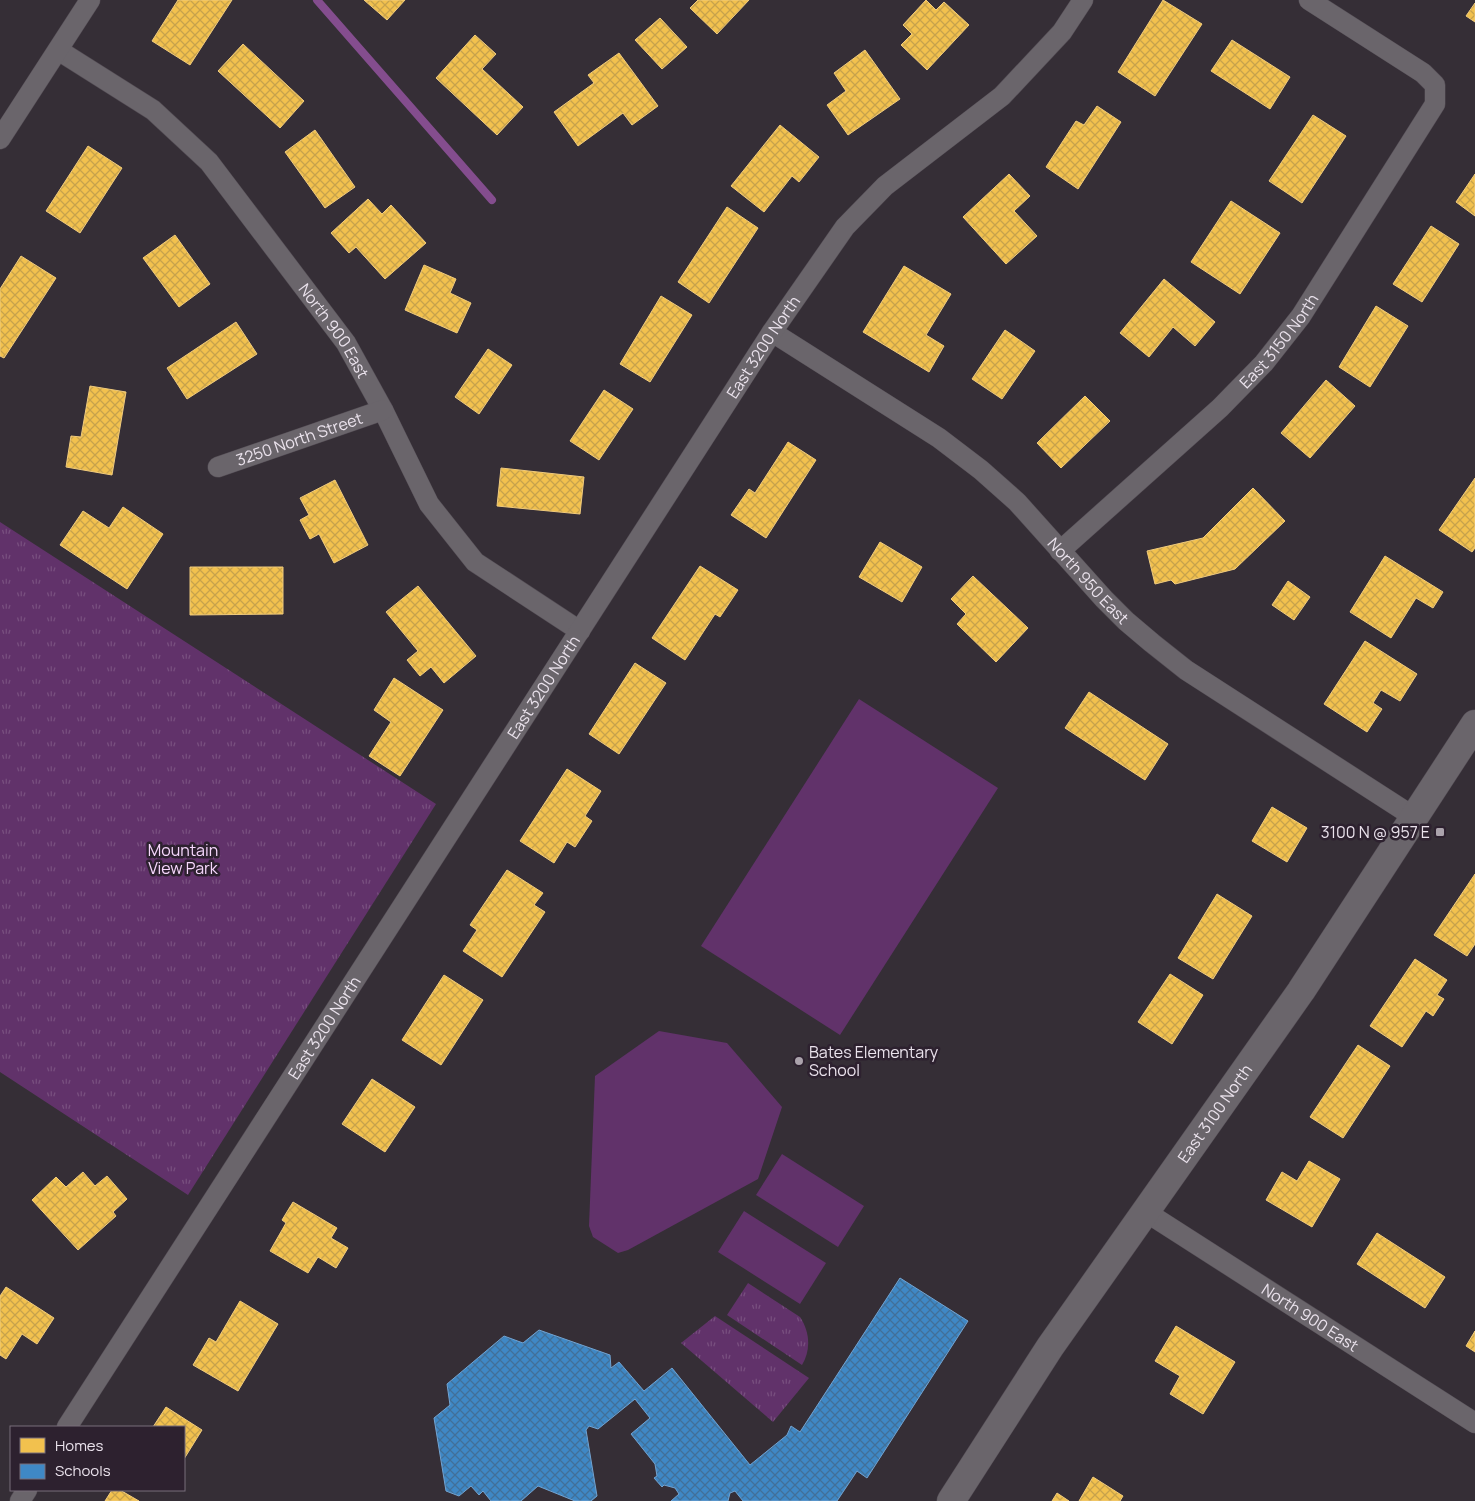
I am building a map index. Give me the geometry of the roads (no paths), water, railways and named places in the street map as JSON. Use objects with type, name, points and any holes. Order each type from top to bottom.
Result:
[{"type":"main road","name":"East 3100 North","points":[[951,1501],[1050,1347],[1301,991],[1475,724]]},
{"type":"street","points":[[0,139],[90,0]]},
{"type":"street","name":"East 3200 North","points":[[68,1426],[772,332],[845,228],[885,186],[1002,96],[1062,32],[1083,0]]},
{"type":"street","name":"East 3150 North","points":[[1060,551],[1220,408],[1271,355],[1301,316],[1435,104],[1435,85],[1423,73],[1309,0]]},
{"type":"street","name":"North 900 East","points":[[58,50],[152,110],[209,162],[346,343],[383,410],[428,504],[475,562],[580,631]]},
{"type":"street","name":"North 950 East","points":[[772,332],[939,438],[981,470],[1016,502],[1126,621],[1186,670],[1414,817]]},
{"type":"street","name":"3250 North Street","points":[[218,467],[383,410]]},
{"type":"street","name":"North 900 East","points":[[1146,1212],[1475,1423]]},
{"type":"waterway","points":[[317,0],[492,200]]},
{"type":"place","name":"3100 N @ 957 E","points":[[1440,832]]},
{"type":"place","name":"Bates Elementary School","points":[[799,1061]]},
{"type":"park label","name":"Mountain View Park","points":[[183,859]]}]
